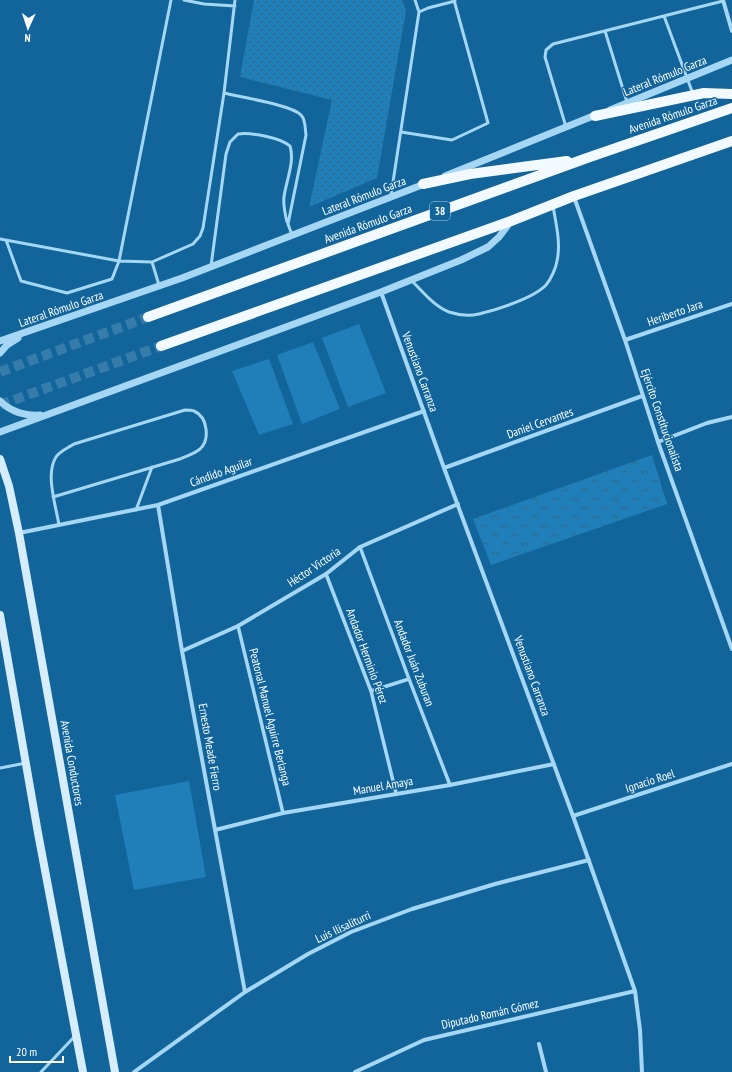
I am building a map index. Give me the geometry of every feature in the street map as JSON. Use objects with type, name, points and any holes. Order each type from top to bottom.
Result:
[{"type":"main road","points":[[595,116],[704,93],[732,94]]},
{"type":"main road","name":"Avenida Rómulo Garza","points":[[148,317],[587,158],[732,108]]},
{"type":"main road","points":[[161,346],[511,221],[574,196],[732,141]]},
{"type":"main road","points":[[424,184],[470,174],[587,158]]},
{"type":"main road","name":"Avenida Conductores","points":[[0,459],[9,486],[19,533],[115,1072]]},
{"type":"main road","points":[[0,615],[83,1072]]},
{"type":"street","points":[[723,0],[732,31]]},
{"type":"street","name":"Lateral Rómulo Garza","points":[[0,341],[159,286],[391,197],[732,60]]},
{"type":"street","name":"Ejército Constitucionalista","points":[[574,196],[625,340],[658,442],[732,649]]},
{"type":"street","points":[[0,432],[381,292],[461,260],[488,247],[499,237],[511,221]]},
{"type":"street","name":"Venustiano Carranza","points":[[381,292],[444,468],[589,860],[635,991],[640,1030],[642,1072]]},
{"type":"street","name":"Heriberto Jara","points":[[625,340],[732,304]]},
{"type":"street","points":[[0,353],[7,345],[23,334]]},
{"type":"street","name":"Daniel Cervantes","points":[[444,468],[642,396]]},
{"type":"street","points":[[0,401],[5,406],[19,414],[30,416],[49,414]]},
{"type":"street","name":"Cándido Aguilar","points":[[19,533],[158,505],[424,411]]},
{"type":"street","points":[[658,442],[707,423],[732,417]]},
{"type":"street","name":"Héctor Victoria","points":[[182,651],[238,626],[326,574],[360,547],[458,504]]},
{"type":"street","name":"Ernesto Meade Fierro","points":[[158,505],[182,651],[245,992]]},
{"type":"street","name":"Andador Juán Zuburan","points":[[360,547],[408,679],[450,785]]},
{"type":"street","name":"Andador Herminio Pérez","points":[[326,574],[371,691],[396,793]]},
{"type":"street","name":"Peatonal Manuel Aguirre Berlanga","points":[[238,626],[283,813]]},
{"type":"street","points":[[371,691],[408,679]]},
{"type":"street","name":"Manuel Amaya","points":[[215,830],[283,813],[450,785],[554,764]]},
{"type":"street","name":"Ignacio Roel","points":[[573,816],[732,764]]},
{"type":"street","name":"Luis Ilisaliturri","points":[[134,1072],[245,992],[308,954],[351,932],[412,909],[480,888],[589,860]]},
{"type":"street","name":"Diputado Román Gómez","points":[[355,1072],[424,1040],[635,991]]},
{"type":"street","points":[[539,1044],[546,1072]]},
{"type":"lane","points":[[6,240],[21,281],[67,292],[112,279],[119,261],[171,0]]},
{"type":"lane","points":[[184,0],[204,4],[235,6]]},
{"type":"lane","points":[[0,239],[119,261],[152,262],[193,244],[200,236],[205,216],[224,93],[236,0]]},
{"type":"lane","points":[[391,197],[419,12],[415,0]]},
{"type":"lane","points":[[401,132],[452,140],[488,123],[454,0],[419,12]]},
{"type":"lane","points":[[566,127],[545,57],[546,50],[553,44],[723,0]]},
{"type":"lane","points":[[664,16],[694,95]]},
{"type":"lane","points":[[605,31],[627,102]]},
{"type":"lane","points":[[224,93],[296,110],[302,116],[305,124],[306,135],[288,224]]},
{"type":"lane","points":[[211,266],[226,154],[230,142],[238,134],[251,134],[281,140],[290,146],[291,159],[283,204],[284,213],[292,235]]},
{"type":"lane","points":[[410,280],[440,307],[449,312],[461,315],[478,314],[533,295],[546,285],[553,273],[557,261],[559,246],[553,205]]},
{"type":"lane","points":[[152,262],[159,286]]},
{"type":"lane","points":[[53,496],[180,459],[200,448],[205,442],[206,437],[204,423],[201,416],[194,411],[185,410],[74,444],[56,456],[51,475],[53,496],[59,525]]},
{"type":"lane","points":[[136,510],[152,467]]},
{"type":"lane","points":[[0,768],[26,762]]},
{"type":"lane","points":[[41,1072],[76,1034]]},
{"type":"green space","points":[[254,0],[402,0],[406,11],[377,178],[309,207],[332,100],[240,77]]},
{"type":"green space","points":[[359,324],[386,393],[348,407],[322,338]]},
{"type":"green space","points":[[313,342],[340,409],[302,424],[277,355]]},
{"type":"green space","points":[[269,359],[293,424],[259,435],[232,371]]},
{"type":"green space","points":[[652,455],[667,504],[491,565],[473,519]]},
{"type":"green space","points":[[189,781],[206,877],[134,890],[115,795]]},
{"type":"tunnel","points":[[0,372],[148,317]]},
{"type":"tunnel","points":[[0,405],[161,346]]}]
